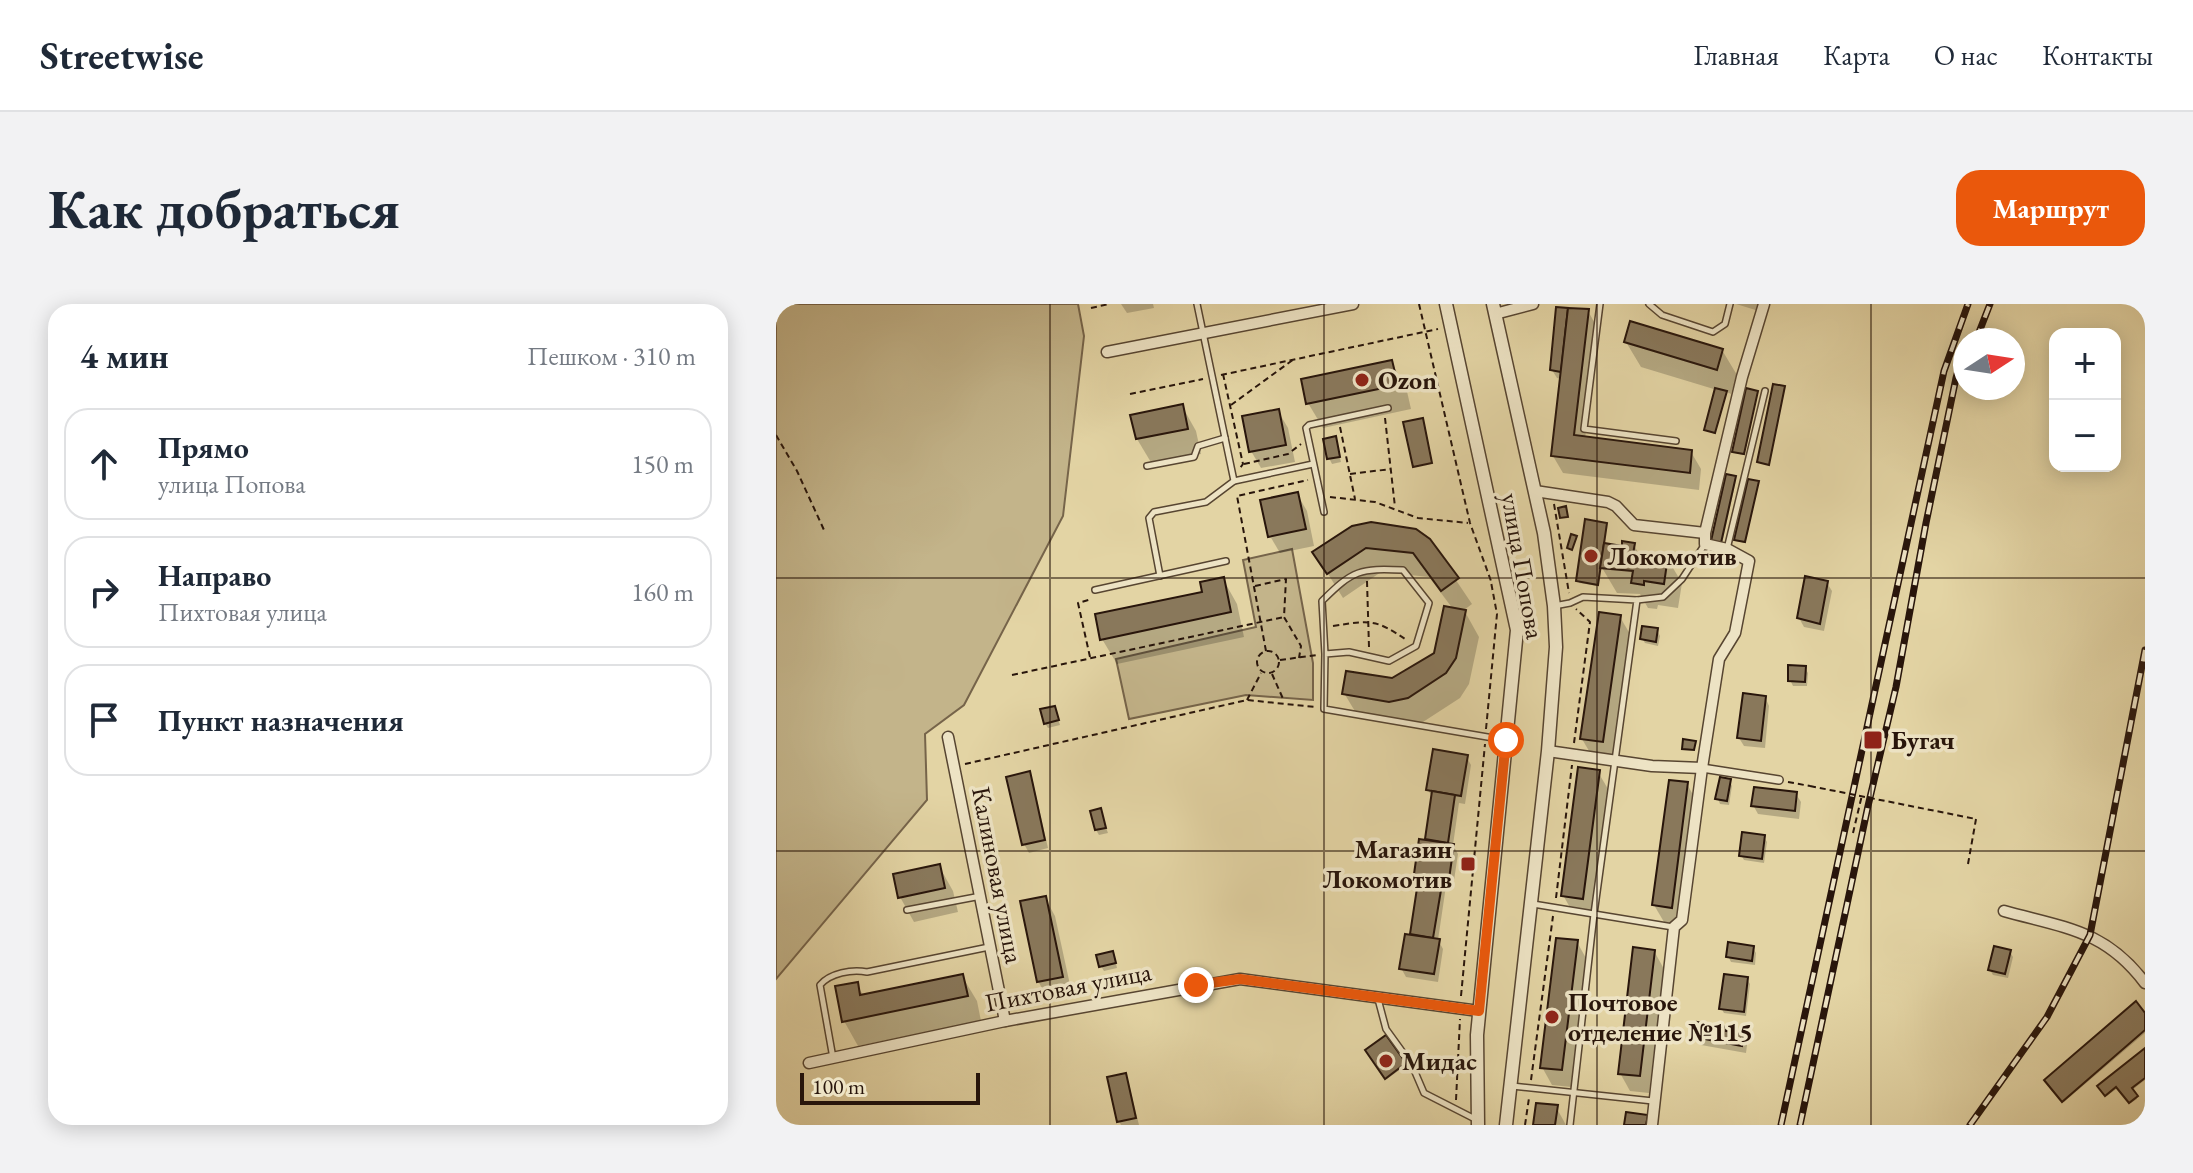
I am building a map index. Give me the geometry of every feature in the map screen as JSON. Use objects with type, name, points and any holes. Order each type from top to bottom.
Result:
[{"type":"street","points":[[1107,352],[1353,304]]},
{"type":"street","name":"улица Попова","points":[[1446,304],[1517,630],[1479,1011],[1478,1123]]},
{"type":"street","points":[[1494,309],[1533,304]]},
{"type":"street","points":[[1705,538],[1742,377],[1764,304]]},
{"type":"street","name":"улица Попова","points":[[1494,309],[1544,533],[1556,647],[1532,904],[1506,1125]]},
{"type":"street","points":[[1535,491],[1608,502],[1634,525],[1705,538],[1749,561],[1735,633],[1719,659],[1682,920],[1674,927],[1652,1125]]},
{"type":"street","name":"Калиновая улица","points":[[948,737],[1005,1021]]},
{"type":"street","points":[[1548,751],[1779,780]]},
{"type":"street","points":[[2004,911],[2090,935],[2111,947],[2141,972],[2145,983]]},
{"type":"street","name":"Пихтовая улица","points":[[809,1063],[1005,1021],[1240,979],[1479,1011]]},
{"type":"lane","points":[[1197,304],[1234,481]]},
{"type":"lane","points":[[1600,304],[1584,429],[1676,441]]},
{"type":"lane","points":[[1649,304],[1662,315],[1713,332],[1725,324],[1730,304]]},
{"type":"lane","points":[[1727,549],[1765,391]]},
{"type":"lane","points":[[1324,512],[1306,428],[1386,409]]},
{"type":"lane","points":[[1147,466],[1194,457],[1198,446],[1225,438]]},
{"type":"lane","points":[[1160,576],[1149,518],[1154,512],[1206,502],[1234,481],[1313,464]]},
{"type":"lane","points":[[1554,606],[1583,597],[1637,600],[1663,597],[1682,579],[1705,538]]},
{"type":"lane","points":[[1095,590],[1226,561]]},
{"type":"lane","points":[[1325,654],[1349,652],[1389,661],[1416,646],[1429,603],[1403,570],[1366,568],[1341,581],[1322,601],[1324,709],[1506,740]]},
{"type":"lane","points":[[1570,1125],[1594,914],[1637,600]]},
{"type":"lane","points":[[907,910],[981,896]]},
{"type":"lane","points":[[1532,904],[1674,927]]},
{"type":"lane","points":[[833,1059],[820,985],[826,977],[857,970],[867,972],[990,947]]},
{"type":"lane","points":[[1378,999],[1386,1029],[1412,1065],[1424,1093],[1478,1123]]},
{"type":"lane","points":[[1512,1086],[1654,1101]]},
{"type":"path","points":[[1091,308],[1109,304]]},
{"type":"path","points":[[1419,304],[1470,523],[1491,582],[1497,614],[1460,1009],[1455,1108]]},
{"type":"path","points":[[1130,394],[1451,326]]},
{"type":"path","points":[[1230,405],[1295,359]]},
{"type":"path","points":[[1386,409],[1395,509]]},
{"type":"path","points":[[1338,419],[1355,500]]},
{"type":"path","points":[[776,435],[797,471],[824,530]]},
{"type":"path","points":[[1243,464],[1288,454],[1308,439]]},
{"type":"path","points":[[1350,474],[1392,469]]},
{"type":"path","points":[[1266,651],[1237,496],[1317,479]]},
{"type":"path","points":[[1525,1125],[1590,622],[1570,603],[1552,492]]},
{"type":"path","points":[[1320,496],[1375,502],[1418,518],[1470,523]]},
{"type":"path","points":[[1366,568],[1369,658]]},
{"type":"path","points":[[1254,586],[1286,579],[1284,617],[1301,646],[1299,658]]},
{"type":"path","points":[[1491,582],[1497,580]]},
{"type":"path","points":[[1090,658],[1078,603],[1092,600],[1095,590]]},
{"type":"path","points":[[1012,675],[1284,617]]},
{"type":"path","points":[[1322,628],[1370,620],[1390,628],[1416,646]]},
{"type":"path","points":[[1266,651],[1279,660],[1278,667],[1272,673]]},
{"type":"path","points":[[1266,651],[1257,658],[1257,666],[1262,672],[1272,673]]},
{"type":"path","points":[[1279,660],[1325,654]]},
{"type":"path","points":[[1247,700],[1262,672]]},
{"type":"path","points":[[1272,673],[1284,703]]},
{"type":"path","points":[[954,767],[1247,700],[1324,709]]},
{"type":"path","points":[[1779,780],[1976,819],[1968,864]]},
{"type":"path","points":[[1853,833],[1862,795]]},
{"type":"shaded area","points":[[776,304],[1078,304],[1084,336],[1063,516],[964,705],[925,734],[927,800],[776,979]]},
{"type":"shaded area","points":[[1292,549],[1313,663],[1313,700],[1246,695],[1129,719],[1116,659],[1256,627],[1243,560]]},
{"type":"building","points":[[1556,307],[1568,308],[1561,372],[1550,370]]},
{"type":"building","points":[[1568,308],[1589,309],[1574,435],[1692,450],[1690,473],[1551,456]]},
{"type":"building","points":[[1630,321],[1723,349],[1717,370],[1624,342]]},
{"type":"building","points":[[1392,360],[1398,385],[1306,404],[1301,379]]},
{"type":"building","points":[[1773,384],[1785,386],[1769,465],[1757,462]]},
{"type":"building","points":[[1715,388],[1727,391],[1715,433],[1704,430]]},
{"type":"building","points":[[1746,388],[1758,391],[1744,454],[1732,452]]},
{"type":"building","points":[[1183,404],[1188,429],[1136,439],[1130,415]]},
{"type":"building","points":[[1279,409],[1286,445],[1249,452],[1242,416]]},
{"type":"building","points":[[1423,418],[1432,463],[1413,467],[1403,422]]},
{"type":"building","points":[[1336,436],[1340,457],[1327,459],[1323,439]]},
{"type":"building","points":[[1726,474],[1736,476],[1721,543],[1711,541]]},
{"type":"building","points":[[1748,479],[1759,481],[1745,542],[1734,540]]},
{"type":"building","points":[[1298,492],[1306,529],[1268,537],[1260,500]]},
{"type":"building","points":[[1566,506],[1568,517],[1560,518],[1558,508]]},
{"type":"building","name":"Локомотив","points":[[1585,519],[1607,523],[1598,585],[1576,581]]},
{"type":"building","points":[[1371,522],[1416,529],[1430,539],[1459,578],[1441,591],[1413,553],[1366,548],[1327,574],[1312,552],[1352,526]]},
{"type":"building","points":[[1571,534],[1577,536],[1572,550],[1567,548]]},
{"type":"building","points":[[1622,541],[1635,543],[1633,554],[1668,556],[1664,584],[1631,583],[1633,571],[1600,568],[1604,543],[1622,546]]},
{"type":"building","points":[[1805,576],[1828,581],[1820,624],[1797,618]]},
{"type":"building","points":[[1224,577],[1231,612],[1100,640],[1095,614],[1202,592],[1200,582]]},
{"type":"building","points":[[1444,606],[1466,610],[1456,658],[1446,673],[1408,698],[1389,702],[1342,694],[1346,671],[1392,678],[1434,653]]},
{"type":"building","points":[[1599,612],[1621,615],[1603,742],[1580,739]]},
{"type":"building","points":[[1642,626],[1658,628],[1656,642],[1640,639]]},
{"type":"building","points":[[1788,665],[1806,666],[1805,682],[1788,681]]},
{"type":"building","points":[[1743,693],[1766,696],[1761,741],[1737,738]]},
{"type":"building","points":[[1055,706],[1059,720],[1044,724],[1040,709]]},
{"type":"building","points":[[1683,739],[1696,741],[1694,750],[1682,749]]},
{"type":"building","points":[[1433,749],[1468,755],[1461,796],[1426,790]]},
{"type":"building","points":[[1578,767],[1600,770],[1583,899],[1561,896]]},
{"type":"building","points":[[1030,771],[1045,840],[1022,845],[1006,777]]},
{"type":"building","points":[[1720,777],[1731,779],[1727,801],[1715,799]]},
{"type":"building","points":[[1669,780],[1688,782],[1672,908],[1652,905]]},
{"type":"building","points":[[1754,787],[1797,792],[1795,811],[1751,806]]},
{"type":"building","points":[[1432,791],[1455,795],[1448,843],[1425,839]]},
{"type":"building","points":[[1101,808],[1106,828],[1095,830],[1090,811]]},
{"type":"building","points":[[1742,832],[1765,835],[1762,859],[1739,856]]},
{"type":"building","points":[[1419,839],[1454,844],[1449,879],[1414,874]]},
{"type":"building","points":[[940,864],[945,888],[898,898],[893,874]]},
{"type":"building","points":[[1419,875],[1443,878],[1433,938],[1410,934]]},
{"type":"building","points":[[1046,896],[1063,977],[1037,982],[1020,901]]},
{"type":"building","points":[[1405,934],[1440,939],[1434,974],[1399,969]]},
{"type":"building","points":[[1556,938],[1578,940],[1562,1070],[1540,1068]]},
{"type":"building","points":[[1728,942],[1754,946],[1752,961],[1726,957]]},
{"type":"building","points":[[1994,946],[2011,950],[2005,974],[1988,970]]},
{"type":"building","points":[[1633,947],[1655,950],[1640,1076],[1618,1074]]},
{"type":"building","points":[[1113,951],[1116,963],[1099,967],[1096,955]]},
{"type":"building","points":[[963,974],[968,996],[842,1022],[835,986],[858,982],[860,995]]},
{"type":"building","points":[[1724,974],[1748,977],[1744,1012],[1719,1009]]},
{"type":"building","points":[[2136,1001],[2145,1013],[2145,1030],[2062,1102],[2044,1080]]},
{"type":"building","points":[[1697,1022],[1727,1027],[1726,1031],[1744,1034],[1742,1046],[1694,1037]]},
{"type":"building","points":[[1386,1035],[1406,1063],[1385,1079],[1365,1050]]},
{"type":"building","points":[[2145,1048],[2145,1078],[2132,1088],[2138,1096],[2129,1103],[2116,1087],[2105,1096],[2097,1086]]},
{"type":"building","points":[[1126,1073],[1136,1118],[1117,1122],[1107,1077]]},
{"type":"building","points":[[1536,1103],[1558,1105],[1555,1125],[1533,1125]]},
{"type":"building","points":[[1626,1112],[1648,1115],[1646,1125],[1624,1125]]},
{"type":"railway","points":[[1781,1125],[1944,371],[1968,304]]},
{"type":"railway","points":[[1981,328],[1990,304]]},
{"type":"railway","points":[[1800,1125],[1896,687],[1953,392]]},
{"type":"railway","points":[[1970,1125],[2047,1017],[2090,935],[2145,650]]},
{"type":"place","name":"Ozon","points":[[1362,380]]},
{"type":"place","name":"Локомотив","points":[[1591,556]]},
{"type":"place","name":"Бугач","points":[[1873,740]]},
{"type":"place","name":"Магазин Локомотив","points":[[1468,864]]},
{"type":"place","name":"Почтовое отделение №115","points":[[1552,1017]]},
{"type":"place","name":"Мидас","points":[[1386,1061]]},
{"type":"route","points":[[1196,985],[1240,979],[1479,1011],[1506,740]]}]
